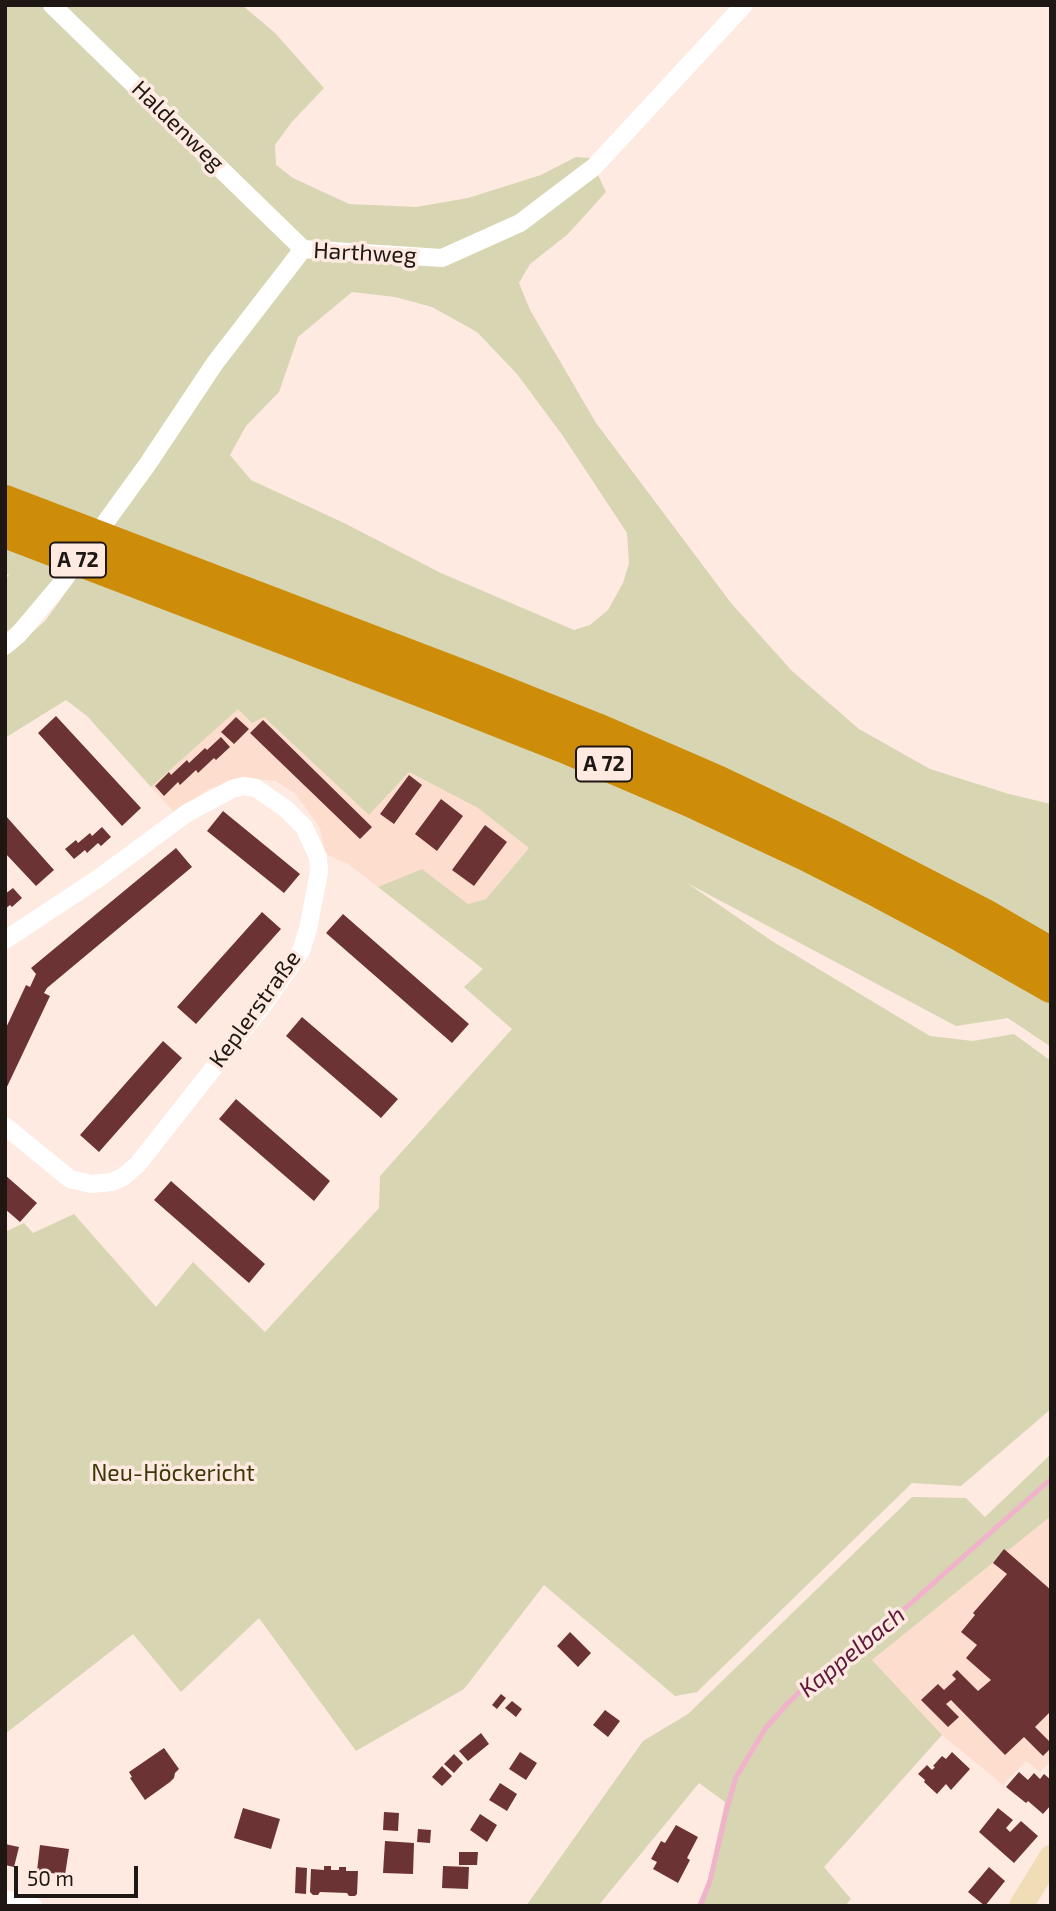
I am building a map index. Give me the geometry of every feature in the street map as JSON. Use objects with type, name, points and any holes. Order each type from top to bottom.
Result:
[{"type":"highway","name":"A 72","points":[[5,501],[20,527],[498,690],[597,729],[842,841],[987,916],[1051,953]]},
{"type":"highway","name":"A 72","points":[[146,571],[442,699],[690,801],[863,884],[1051,987]]},
{"type":"main road","points":[[1021,1906],[1051,1857]]},
{"type":"street","name":"Haldenweg","points":[[51,5],[303,248]]},
{"type":"street","name":"Harthweg","points":[[5,646],[19,635],[60,585],[147,465],[215,363],[303,248],[442,258],[520,223],[594,166],[744,5]]},
{"type":"street","name":"Keplerstraße","points":[[5,940],[99,878],[187,813],[232,789],[244,786],[256,788],[286,809],[304,827],[318,857],[319,872],[301,951],[264,1004],[138,1164],[123,1177],[113,1182],[90,1184],[70,1179],[5,1126]]},
{"type":"street","points":[[5,1899],[33,1906]]},
{"type":"shaded area","points":[[237,709],[264,717],[369,815],[409,772],[478,808],[529,848],[486,899],[468,904],[422,869],[378,887],[348,864],[325,854],[320,828],[295,793],[275,781],[249,778],[208,789],[175,813],[151,787]]},
{"type":"shaded area","points":[[1051,1516],[1051,1760],[1040,1772],[1026,1761],[1003,1785],[942,1735],[872,1660]]},
{"type":"green space","name":"Neu-Höckericht","points":[[5,5],[242,5],[275,33],[324,88],[291,123],[275,145],[276,165],[293,178],[349,204],[416,207],[468,198],[541,175],[576,157],[590,158],[606,192],[568,234],[530,264],[519,283],[530,310],[596,423],[731,603],[792,671],[859,729],[930,769],[1051,804],[1051,1047],[1008,1018],[956,1026],[687,883],[772,941],[930,1036],[973,1041],[1014,1034],[1051,1061],[1051,1409],[961,1486],[912,1483],[697,1692],[675,1696],[544,1585],[464,1689],[356,1751],[259,1618],[181,1692],[133,1634],[5,1734],[5,1232],[24,1223],[33,1233],[74,1214],[156,1307],[193,1262],[265,1332],[379,1208],[380,1176],[512,1029],[464,987],[483,969],[378,887],[422,869],[468,904],[486,899],[529,848],[478,808],[409,772],[369,815],[264,717],[252,723],[238,709],[151,787],[87,716],[66,700],[5,738],[5,657],[45,621],[64,595],[46,588],[5,633],[5,580],[9,575],[5,573]],"holes":[[[352,292],[395,297],[432,307],[477,332],[517,374],[563,436],[627,533],[629,563],[623,583],[608,610],[590,625],[574,630],[441,573],[344,523],[251,480],[230,455],[246,426],[279,392],[298,337]]]},
{"type":"green space","points":[[1051,1454],[1051,1516],[872,1660],[942,1735],[824,1867],[851,1899],[845,1906],[697,1906],[708,1880],[725,1802],[699,1783],[598,1906],[526,1906],[643,1741],[688,1714],[912,1497],[966,1498],[985,1517]]},
{"type":"building","points":[[56,716],[141,808],[122,826],[38,733]]},
{"type":"building","points":[[236,717],[249,729],[234,744],[221,732]]},
{"type":"building","points":[[263,720],[372,827],[360,839],[250,733]]},
{"type":"building","points":[[221,737],[230,747],[216,760],[214,758],[198,773],[196,770],[180,785],[178,782],[164,796],[155,786],[169,772],[171,775],[187,760],[189,763]]},
{"type":"building","points":[[409,775],[422,785],[394,824],[380,814]]},
{"type":"building","points":[[441,799],[463,816],[437,851],[415,834]]},
{"type":"building","points":[[223,811],[300,874],[284,893],[207,831]]},
{"type":"building","points":[[5,815],[54,870],[36,886],[5,853]]},
{"type":"building","points":[[485,825],[507,842],[474,886],[452,870]]},
{"type":"building","points":[[102,827],[111,837],[101,846],[98,843],[87,853],[85,850],[74,859],[65,849],[90,833],[92,836]]},
{"type":"building","points":[[176,848],[192,867],[47,988],[44,993],[50,996],[5,1091],[5,1030],[26,985],[30,987],[36,974],[31,968]]},
{"type":"building","points":[[13,888],[22,898],[12,907],[10,905],[5,909],[5,894]]},
{"type":"building","points":[[262,912],[281,929],[196,1024],[177,1007]]},
{"type":"building","points":[[343,914],[469,1024],[452,1043],[326,933]]},
{"type":"building","points":[[302,1017],[398,1099],[381,1118],[286,1036]]},
{"type":"building","points":[[163,1041],[182,1058],[99,1152],[80,1135]]},
{"type":"building","points":[[236,1099],[330,1181],[314,1201],[219,1119]]},
{"type":"building","points":[[5,1175],[37,1203],[20,1222],[5,1209]]},
{"type":"building","points":[[171,1181],[265,1264],[249,1283],[154,1200]]},
{"type":"building","points":[[1004,1549],[1051,1590],[1051,1711],[1035,1727],[1051,1743],[1051,1748],[1043,1756],[1024,1737],[1005,1755],[951,1700],[946,1704],[959,1717],[948,1727],[921,1700],[938,1684],[944,1690],[956,1679],[952,1675],[957,1670],[978,1691],[991,1680],[966,1658],[977,1645],[961,1632],[975,1615],[973,1613],[1007,1574],[993,1563]]},
{"type":"building","points":[[570,1632],[591,1653],[578,1667],[557,1646]]},
{"type":"building","points":[[501,1694],[506,1698],[497,1709],[492,1705]]},
{"type":"building","points":[[512,1701],[522,1709],[516,1717],[505,1708]]},
{"type":"building","points":[[605,1710],[620,1721],[608,1737],[593,1725]]},
{"type":"building","points":[[481,1733],[489,1744],[468,1761],[459,1751]]},
{"type":"building","points":[[164,1748],[179,1769],[170,1782],[145,1800],[130,1778],[132,1777],[129,1772]]},
{"type":"building","points":[[520,1752],[537,1763],[526,1780],[509,1769]]},
{"type":"building","points":[[952,1752],[970,1769],[951,1790],[946,1784],[937,1794],[918,1774],[927,1765],[932,1770],[942,1756],[946,1759]]},
{"type":"building","points":[[454,1754],[463,1763],[454,1773],[444,1764]]},
{"type":"building","points":[[442,1766],[452,1776],[442,1786],[432,1777]]},
{"type":"building","points":[[1019,1772],[1028,1780],[1034,1773],[1040,1779],[1044,1774],[1051,1780],[1051,1805],[1043,1814],[1006,1787]]},
{"type":"building","points":[[500,1783],[517,1794],[507,1811],[489,1800]]},
{"type":"building","points":[[243,1808],[280,1819],[271,1849],[234,1838]]},
{"type":"building","points":[[998,1808],[1013,1820],[1006,1828],[1010,1832],[1021,1821],[1038,1836],[1014,1863],[979,1832]]},
{"type":"building","points":[[384,1812],[399,1813],[398,1831],[383,1830]]},
{"type":"building","points":[[480,1814],[497,1825],[487,1842],[470,1830]]},
{"type":"building","points":[[676,1825],[698,1837],[678,1883],[653,1869],[657,1862],[651,1859],[661,1841],[665,1843]]},
{"type":"building","points":[[418,1829],[431,1830],[430,1843],[417,1842]]},
{"type":"building","points":[[385,1841],[414,1843],[413,1874],[383,1873]]},
{"type":"building","points":[[5,1844],[19,1847],[14,1867],[5,1865]]},
{"type":"building","points":[[40,1845],[69,1849],[65,1875],[37,1871]]},
{"type":"building","points":[[459,1852],[478,1852],[477,1865],[459,1865]]},
{"type":"building","points":[[324,1866],[331,1866],[331,1870],[346,1867],[346,1871],[358,1871],[357,1894],[349,1896],[347,1893],[320,1892],[313,1895],[310,1892],[311,1869],[324,1870]]},
{"type":"building","points":[[443,1866],[469,1867],[468,1889],[442,1888]]},
{"type":"building","points":[[296,1867],[307,1868],[306,1894],[295,1893]]},
{"type":"building","points":[[989,1867],[1005,1881],[985,1906],[968,1892]]},
{"type":"waterway","name":"Kappelbach","points":[[700,1906],[710,1881],[736,1777],[765,1729],[819,1673],[893,1619],[1051,1479]]}]
